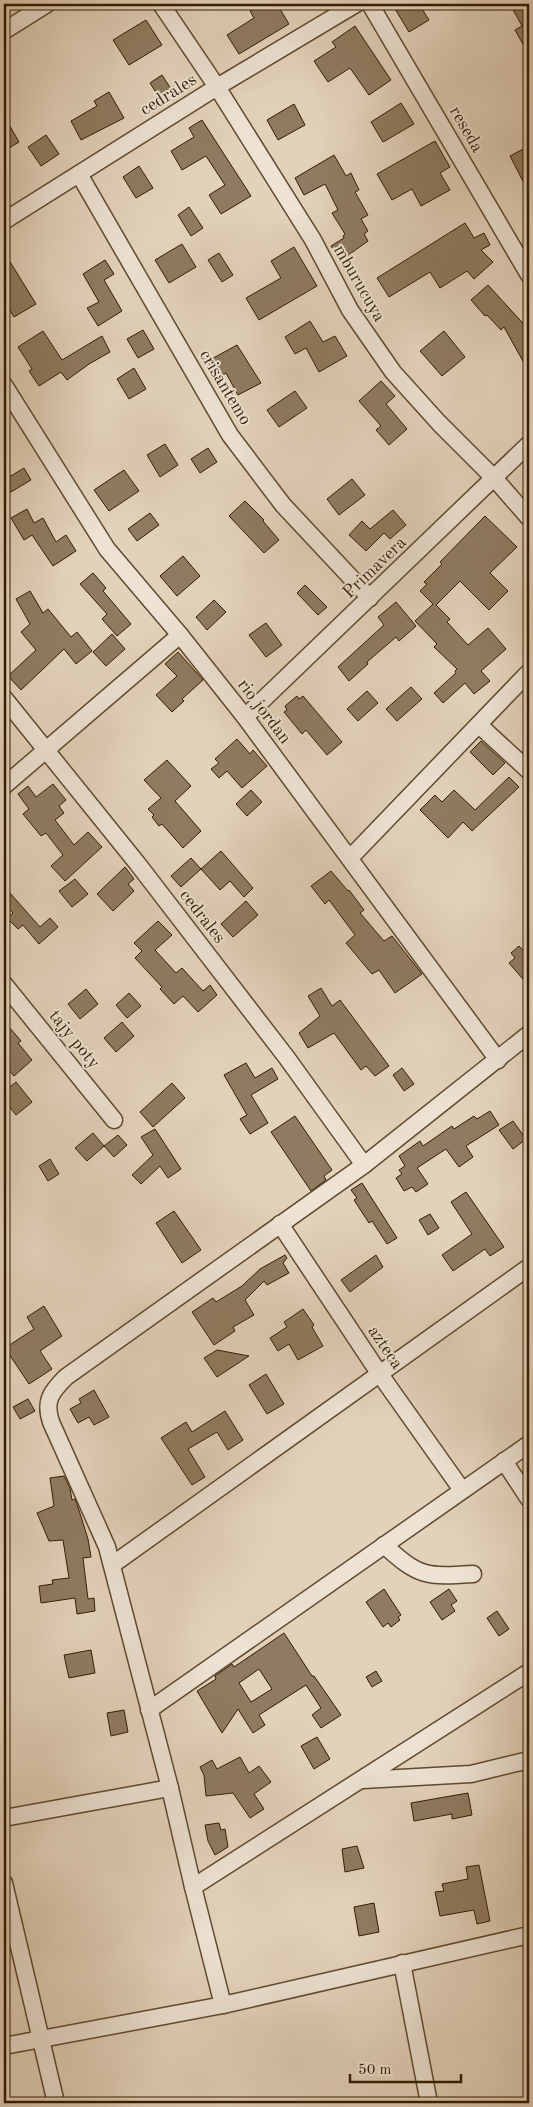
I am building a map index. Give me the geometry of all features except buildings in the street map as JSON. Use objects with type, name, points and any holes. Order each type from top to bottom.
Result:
[{"type":"street","points":[[4,31],[47,4]]},
{"type":"street","name":"mburucuya","points":[[161,4],[217,87],[313,240],[350,310],[393,372],[529,518]]},
{"type":"street","name":"cedrales","points":[[4,221],[217,87],[356,4]]},
{"type":"street","name":"reseda","points":[[370,4],[529,275]]},
{"type":"street","name":"crisantemo","points":[[79,174],[230,435],[283,505],[370,598]]},
{"type":"street","name":"rio jordan","points":[[4,385],[107,549],[180,635],[245,717],[350,858],[384,908],[498,1060]]},
{"type":"street","name":"Primavera","points":[[245,717],[529,444]]},
{"type":"street","points":[[4,786],[180,635]]},
{"type":"street","points":[[350,858],[529,672]]},
{"type":"street","name":"cedrales","points":[[4,698],[137,863],[281,1050],[364,1165]]},
{"type":"street","points":[[479,725],[529,771]]},
{"type":"street","name":"tajy poty","points":[[4,984],[114,1120]]},
{"type":"street","points":[[223,2005],[170,1788],[107,1547],[86,1496],[51,1422],[48,1410],[52,1391],[66,1378],[364,1165],[529,1034]]},
{"type":"street","name":"azteca","points":[[280,1224],[379,1373],[462,1490]]},
{"type":"street","points":[[112,1565],[529,1267]]},
{"type":"street","points":[[149,1710],[529,1444]]},
{"type":"street","points":[[504,1461],[529,1499]]},
{"type":"street","points":[[384,1545],[415,1570],[436,1577],[472,1574]]},
{"type":"street","points":[[193,1887],[529,1672]]},
{"type":"street","points":[[361,1780],[471,1774],[529,1760]]},
{"type":"street","points":[[4,1818],[170,1788]]},
{"type":"street","points":[[4,1884],[56,2103]]},
{"type":"street","points":[[4,2046],[223,2005],[529,1935]]},
{"type":"street","points":[[402,1964],[429,2103]]}]
